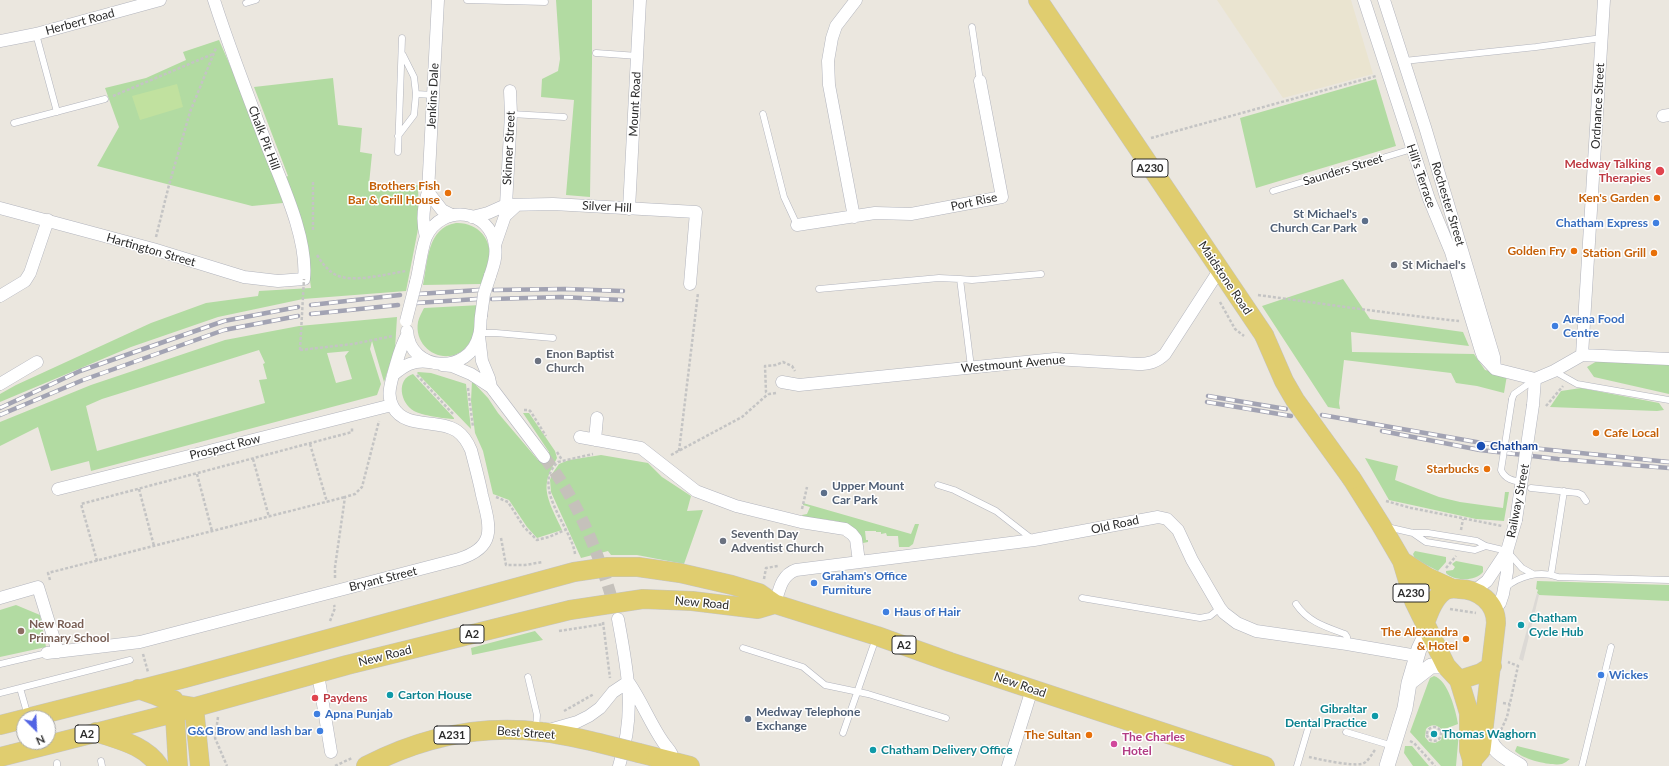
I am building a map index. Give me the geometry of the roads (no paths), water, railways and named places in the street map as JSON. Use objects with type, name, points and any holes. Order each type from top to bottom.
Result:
[{"type":"main road","name":"Maidstone Road","points":[[1038,0],[1220,270],[1256,337],[1295,400],[1352,479],[1382,525],[1402,561],[1414,601],[1427,626]]},
{"type":"main road","name":"Maidstone Road","points":[[1402,561],[1427,577],[1451,588]]},
{"type":"main road","name":"New Road","points":[[54,710],[143,682],[185,678],[515,590],[574,572],[608,567],[638,567],[680,573],[760,593],[775,604],[877,636],[1264,766]]},
{"type":"main road","points":[[1451,588],[1474,591],[1488,601],[1489,613],[1496,623],[1498,664],[1492,730],[1472,763],[1469,750],[1469,713],[1459,680],[1446,666],[1427,626],[1436,601],[1444,591],[1451,588]]},
{"type":"main road","name":"New Road","points":[[0,758],[96,732],[174,708],[194,707],[347,665],[543,616],[621,602],[643,600],[674,600],[758,609],[775,604]]},
{"type":"main road","points":[[1459,680],[1481,673],[1498,664]]},
{"type":"main road","points":[[178,766],[174,708],[177,690],[185,678]]},
{"type":"main road","points":[[143,682],[155,694],[174,708]]},
{"type":"main road","points":[[194,707],[200,758],[212,766]]},
{"type":"main road","points":[[0,725],[16,721]]},
{"type":"main road","name":"Best Street","points":[[361,761],[434,738],[477,730],[540,732],[600,742],[681,763]]},
{"type":"main road","points":[[96,732],[140,748],[148,753],[159,766]]},
{"type":"street","name":"Herbert Road","points":[[0,41],[36,34],[160,0]]},
{"type":"street","name":"Chalk Pit Hill","points":[[214,0],[225,37],[284,189],[301,240],[304,280]]},
{"type":"street","name":"Jenkins Dale","points":[[426,237],[424,228],[424,203],[428,192],[438,0]]},
{"type":"street","name":"Mount Road","points":[[629,209],[640,0]]},
{"type":"street","points":[[854,217],[829,85],[828,61],[832,38],[836,26],[856,0]]},
{"type":"street","name":"Hill's Terrace","points":[[1364,0],[1434,213],[1451,252],[1483,356],[1495,369]]},
{"type":"street","name":"Rochester Street","points":[[1384,0],[1404,60],[1494,357],[1495,369]]},
{"type":"street","name":"Ordnance Street","points":[[1582,355],[1604,0]]},
{"type":"street","name":"Port Rise","points":[[797,225],[875,213],[912,214],[1002,197],[980,81]]},
{"type":"street","name":"Skinner Street","points":[[510,91],[512,205]]},
{"type":"street","points":[[428,192],[442,210],[452,215],[472,217],[482,222],[488,228],[495,245]]},
{"type":"street","name":"Silver Hill","points":[[472,217],[512,205],[553,204],[696,212],[690,284]]},
{"type":"street","points":[[491,387],[490,378],[482,361],[480,334],[481,316],[484,294],[495,261],[495,245],[505,216],[512,205]]},
{"type":"street","name":"Hartington Street","points":[[0,208],[154,249],[244,277],[278,282],[304,280]]},
{"type":"street","points":[[429,362],[420,356],[414,349],[407,334],[406,321],[426,237],[440,219],[452,215]]},
{"type":"street","points":[[0,296],[25,280],[30,273],[48,220]]},
{"type":"street","name":"Westmount Avenue","points":[[782,388],[1061,358],[1138,364],[1150,363],[1159,359],[1166,352],[1220,270]]},
{"type":"street","points":[[392,405],[389,394],[393,375],[400,348],[407,334]]},
{"type":"street","points":[[442,365],[455,362],[467,355],[480,334]]},
{"type":"street","points":[[1495,369],[1535,379],[1554,371],[1582,355],[1669,359]]},
{"type":"street","points":[[393,375],[405,365],[418,361],[442,365],[472,374],[491,387],[544,457]]},
{"type":"street","points":[[0,384],[37,362]]},
{"type":"street","name":"Railway Street","points":[[1489,613],[1500,603],[1507,572],[1507,551],[1527,485],[1539,407],[1535,379]]},
{"type":"street","name":"Prospect Row","points":[[58,489],[378,407],[392,405]]},
{"type":"street","name":"Bryant Street","points":[[53,652],[140,642],[452,561],[472,554],[484,543],[489,528],[471,450],[467,442],[461,435],[449,427],[405,419],[399,415],[392,405]]},
{"type":"street","points":[[595,440],[598,418]]},
{"type":"street","points":[[580,437],[639,447],[696,491],[736,506],[800,522],[839,527],[850,532],[856,540],[859,562]]},
{"type":"street","name":"Old Road","points":[[775,604],[782,583],[788,573],[803,569],[1034,540],[1133,520],[1161,517],[1170,521],[1176,528],[1192,560],[1220,608],[1237,623],[1249,629],[1417,656]]},
{"type":"street","name":"Railway Street","points":[[1474,591],[1487,581],[1507,551]]},
{"type":"street","points":[[0,598],[38,587],[53,652]]},
{"type":"street","points":[[618,619],[627,665],[630,714],[619,766]]},
{"type":"street","points":[[1387,766],[1387,744],[1405,708],[1409,683],[1427,626]]},
{"type":"street","points":[[1409,683],[1431,666],[1446,666]]},
{"type":"street","points":[[318,674],[331,752]]},
{"type":"street","points":[[540,732],[577,722],[590,716],[600,708],[613,692],[628,682]]},
{"type":"street","points":[[628,682],[636,692],[651,722],[672,753],[681,763]]},
{"type":"street","points":[[1008,766],[1032,689]]},
{"type":"street","points":[[1492,730],[1489,741],[1497,752],[1520,766]]},
{"type":"lane","points":[[246,3],[256,0]]},
{"type":"lane","points":[[467,0],[545,2]]},
{"type":"lane","points":[[972,27],[980,81]]},
{"type":"lane","points":[[36,34],[57,112]]},
{"type":"lane","points":[[398,152],[402,38]]},
{"type":"lane","points":[[1404,60],[1536,47],[1602,38]]},
{"type":"lane","points":[[398,136],[414,115],[416,94],[414,77],[402,53]]},
{"type":"lane","points":[[596,53],[638,56]]},
{"type":"lane","points":[[416,94],[433,95]]},
{"type":"lane","points":[[14,123],[105,99]]},
{"type":"lane","points":[[511,114],[564,117]]},
{"type":"lane","points":[[763,114],[784,197],[797,225]]},
{"type":"lane","name":"Saunders Street","points":[[1273,192],[1412,149]]},
{"type":"lane","points":[[820,290],[939,278],[972,280],[1041,274]]},
{"type":"lane","points":[[960,279],[971,367]]},
{"type":"lane","points":[[480,334],[496,333],[553,338]]},
{"type":"lane","points":[[1554,371],[1577,384],[1669,400]]},
{"type":"lane","points":[[1535,379],[1514,394],[1512,399],[1501,470],[1504,475],[1512,481],[1581,494],[1586,501]]},
{"type":"lane","points":[[938,485],[954,490],[996,511],[1034,540]]},
{"type":"lane","points":[[1551,575],[1564,492]]},
{"type":"lane","points":[[1382,525],[1413,533],[1428,533],[1477,541],[1486,546],[1507,551],[1522,568],[1533,574]]},
{"type":"lane","points":[[1413,533],[1426,542],[1474,550],[1486,546]]},
{"type":"lane","points":[[1504,589],[1518,579],[1533,574],[1558,577],[1669,580]]},
{"type":"lane","points":[[1082,598],[1200,618],[1210,616],[1220,608]]},
{"type":"lane","points":[[1296,604],[1303,614],[1312,621],[1345,634],[1347,637],[1347,644]]},
{"type":"lane","points":[[843,733],[877,636]]},
{"type":"lane","points":[[1582,766],[1611,647]]},
{"type":"lane","points":[[743,648],[803,667],[825,685],[868,694],[946,718]]},
{"type":"lane","name":"Bryant Street","points":[[0,664],[53,652]]},
{"type":"lane","points":[[0,694],[130,660]]},
{"type":"lane","points":[[528,677],[540,732]]},
{"type":"lane","points":[[20,688],[26,710]]},
{"type":"lane","points":[[1297,766],[1310,722],[1313,723]]},
{"type":"lane","points":[[1346,732],[1387,744]]},
{"type":"tunnel","points":[[544,457],[568,492],[587,529],[602,568],[615,609]]},
{"type":"railway","points":[[494,290],[565,289],[623,291]]},
{"type":"railway","points":[[418,294],[479,290]]},
{"type":"railway","points":[[311,305],[400,295]]},
{"type":"railway","points":[[492,299],[561,297],[622,300]]},
{"type":"railway","points":[[416,303],[477,299]]},
{"type":"railway","points":[[311,314],[398,305]]},
{"type":"railway","points":[[0,408],[80,371],[224,321],[298,307]]},
{"type":"railway","points":[[0,415],[83,380],[224,330],[298,316]]},
{"type":"railway","points":[[1208,396],[1286,409]]},
{"type":"railway","points":[[1207,402],[1291,416]]},
{"type":"railway","points":[[1322,415],[1482,443],[1669,462]]},
{"type":"railway","points":[[1382,431],[1480,450],[1558,459],[1669,468]]},
{"type":"place","name":"Medway Talking Therapies","points":[[1660,171]]},
{"type":"place","name":"Brothers Fish Bar & Grill House","points":[[448,193]]},
{"type":"place","name":"Ken's Garden","points":[[1657,198]]},
{"type":"place","name":"St Michael's Church Car Park","points":[[1365,221]]},
{"type":"place","name":"Chatham Express","points":[[1656,223]]},
{"type":"place","name":"Golden Fry","points":[[1574,251]]},
{"type":"place","name":"Station Grill","points":[[1654,253]]},
{"type":"place","name":"St Michael's","points":[[1394,265]]},
{"type":"place","name":"Arena Food Centre","points":[[1555,326]]},
{"type":"place","name":"Enon Baptist Church","points":[[538,361]]},
{"type":"place","name":"Cafe Local","points":[[1596,433]]},
{"type":"place","name":"Chatham","points":[[1481,446]]},
{"type":"place","name":"Starbucks","points":[[1487,469]]},
{"type":"place","name":"Upper Mount Car Park","points":[[824,493]]},
{"type":"place","name":"Seventh Day Adventist Church","points":[[723,541]]},
{"type":"place","name":"Graham's Office Furniture","points":[[814,583]]},
{"type":"place","name":"Haus of Hair","points":[[886,612]]},
{"type":"place","name":"Chatham Cycle Hub","points":[[1521,625]]},
{"type":"place","name":"New Road Primary School","points":[[21,631]]},
{"type":"place","name":"The Alexandra & Hotel","points":[[1466,639]]},
{"type":"place","name":"Wickes","points":[[1601,675]]},
{"type":"place","name":"Carton House","points":[[390,695]]},
{"type":"place","name":"Paydens","points":[[315,698]]},
{"type":"place","name":"Apna Punjab","points":[[317,714]]},
{"type":"place","name":"Gibraltar Dental Practice","points":[[1375,716]]},
{"type":"place","name":"Medway Telephone Exchange","points":[[748,719]]},
{"type":"place","name":"G&G Brow and lash bar","points":[[320,731]]},
{"type":"place","name":"Thomas Waghorn","points":[[1434,734]]},
{"type":"place","name":"The Sultan","points":[[1089,735]]},
{"type":"place","name":"The Charles Hotel","points":[[1114,744]]},
{"type":"place","name":"Chatham Delivery Office","points":[[873,750]]}]
